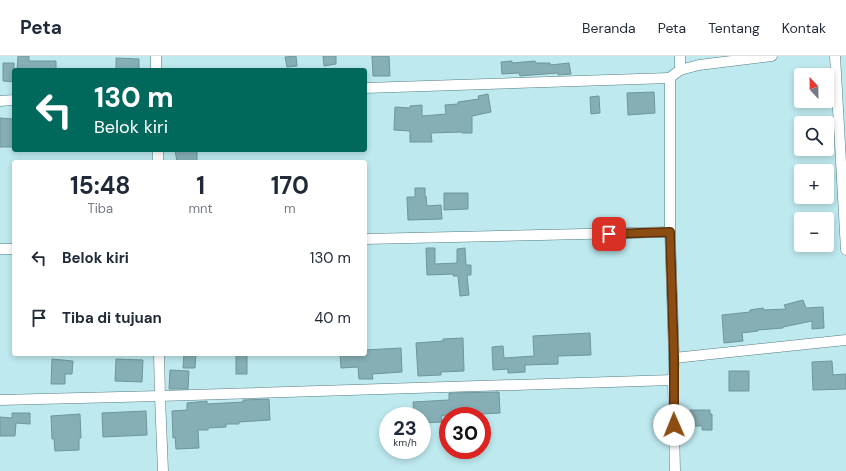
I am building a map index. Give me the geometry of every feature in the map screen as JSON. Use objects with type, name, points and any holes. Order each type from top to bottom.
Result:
[{"type":"street","points":[[156,56],[156,68]]},
{"type":"street","points":[[680,56],[680,70]]},
{"type":"street","points":[[367,88],[670,78],[680,70],[699,65],[772,56]]},
{"type":"street","points":[[835,56],[846,250]]},
{"type":"street","points":[[670,78],[670,232],[674,358],[675,471]]},
{"type":"street","points":[[0,101],[12,100]]},
{"type":"street","points":[[367,239],[670,232]]},
{"type":"street","points":[[0,249],[12,249]]},
{"type":"street","points":[[674,358],[846,340]]},
{"type":"street","points":[[159,356],[163,471]]},
{"type":"street","points":[[0,400],[674,380]]},
{"type":"building","points":[[18,56],[29,56],[29,61],[56,61],[56,68],[17,68]]},
{"type":"building","points":[[296,56],[297,66],[287,67],[285,57]]},
{"type":"building","points":[[323,56],[336,56],[336,64],[324,66]]},
{"type":"building","points":[[372,56],[389,56],[390,76],[373,76]]},
{"type":"building","points":[[116,58],[139,59],[139,68],[116,68]]},
{"type":"building","points":[[512,61],[512,63],[535,61],[536,63],[550,63],[550,65],[569,63],[571,74],[558,75],[558,73],[520,76],[519,73],[502,74],[501,62]]},
{"type":"building","points":[[3,63],[14,63],[14,68],[12,68],[12,82],[3,81]]},
{"type":"building","points":[[654,92],[655,113],[628,115],[627,93]]},
{"type":"building","points":[[488,94],[491,112],[472,116],[472,133],[431,133],[432,142],[410,142],[410,131],[394,130],[395,107],[410,108],[410,106],[422,105],[422,116],[446,114],[445,105],[458,104],[458,102],[479,99],[478,96]]},
{"type":"building","points":[[599,96],[600,113],[591,114],[590,97]]},
{"type":"building","points":[[0,118],[12,119],[12,147],[0,147]]},
{"type":"building","points":[[175,152],[197,152],[197,160],[177,160]]},
{"type":"building","points":[[415,188],[425,188],[427,206],[441,205],[442,219],[408,220],[407,197],[415,197]]},
{"type":"building","points":[[444,193],[468,193],[468,209],[444,210]]},
{"type":"building","points":[[426,248],[435,248],[435,264],[457,263],[457,249],[465,248],[466,265],[471,265],[471,275],[467,275],[469,295],[460,296],[458,276],[453,276],[453,274],[427,275]]},
{"type":"building","points":[[803,300],[806,308],[823,307],[824,328],[812,329],[812,321],[783,328],[742,333],[743,341],[724,343],[722,315],[750,312],[750,310],[763,308],[764,310],[786,309],[784,305]]},
{"type":"building","points":[[590,333],[591,355],[558,356],[558,364],[525,365],[525,372],[508,373],[508,369],[493,370],[492,347],[503,346],[504,358],[534,356],[533,336]]},
{"type":"building","points":[[463,338],[464,371],[441,372],[441,375],[418,376],[416,343]]},
{"type":"building","points":[[401,348],[402,372],[372,374],[373,379],[359,379],[358,367],[341,368],[340,356],[367,356],[367,350]]},
{"type":"building","points":[[184,356],[196,356],[195,368],[183,368]]},
{"type":"building","points":[[236,356],[247,356],[247,374],[236,374]]},
{"type":"building","points":[[52,359],[73,361],[72,374],[65,374],[65,384],[51,384]]},
{"type":"building","points":[[116,359],[143,360],[142,382],[115,381]]},
{"type":"building","points":[[832,361],[833,375],[846,374],[846,389],[813,390],[812,362]]},
{"type":"building","points":[[170,370],[189,371],[188,389],[169,389]]},
{"type":"building","points":[[729,371],[749,371],[749,391],[729,391]]},
{"type":"building","points":[[499,392],[500,413],[491,413],[491,407],[439,407],[439,422],[431,423],[431,407],[413,407],[413,402],[449,400],[449,393]]},
{"type":"building","points":[[269,399],[270,420],[239,422],[239,424],[226,424],[226,427],[198,430],[199,448],[176,449],[175,437],[173,438],[172,411],[187,410],[187,403],[207,401],[207,404]]},
{"type":"building","points":[[690,410],[710,410],[710,414],[712,414],[712,430],[702,430],[702,426],[690,426]]},
{"type":"building","points":[[146,411],[147,435],[103,437],[102,413]]},
{"type":"building","points":[[12,413],[30,413],[30,424],[16,423],[15,436],[0,436],[0,417],[12,418]]},
{"type":"building","points":[[80,414],[81,438],[79,438],[79,450],[55,451],[54,439],[52,439],[51,416]]},
{"type":"route","points":[[609,234],[670,232],[674,358],[674,425]]}]
